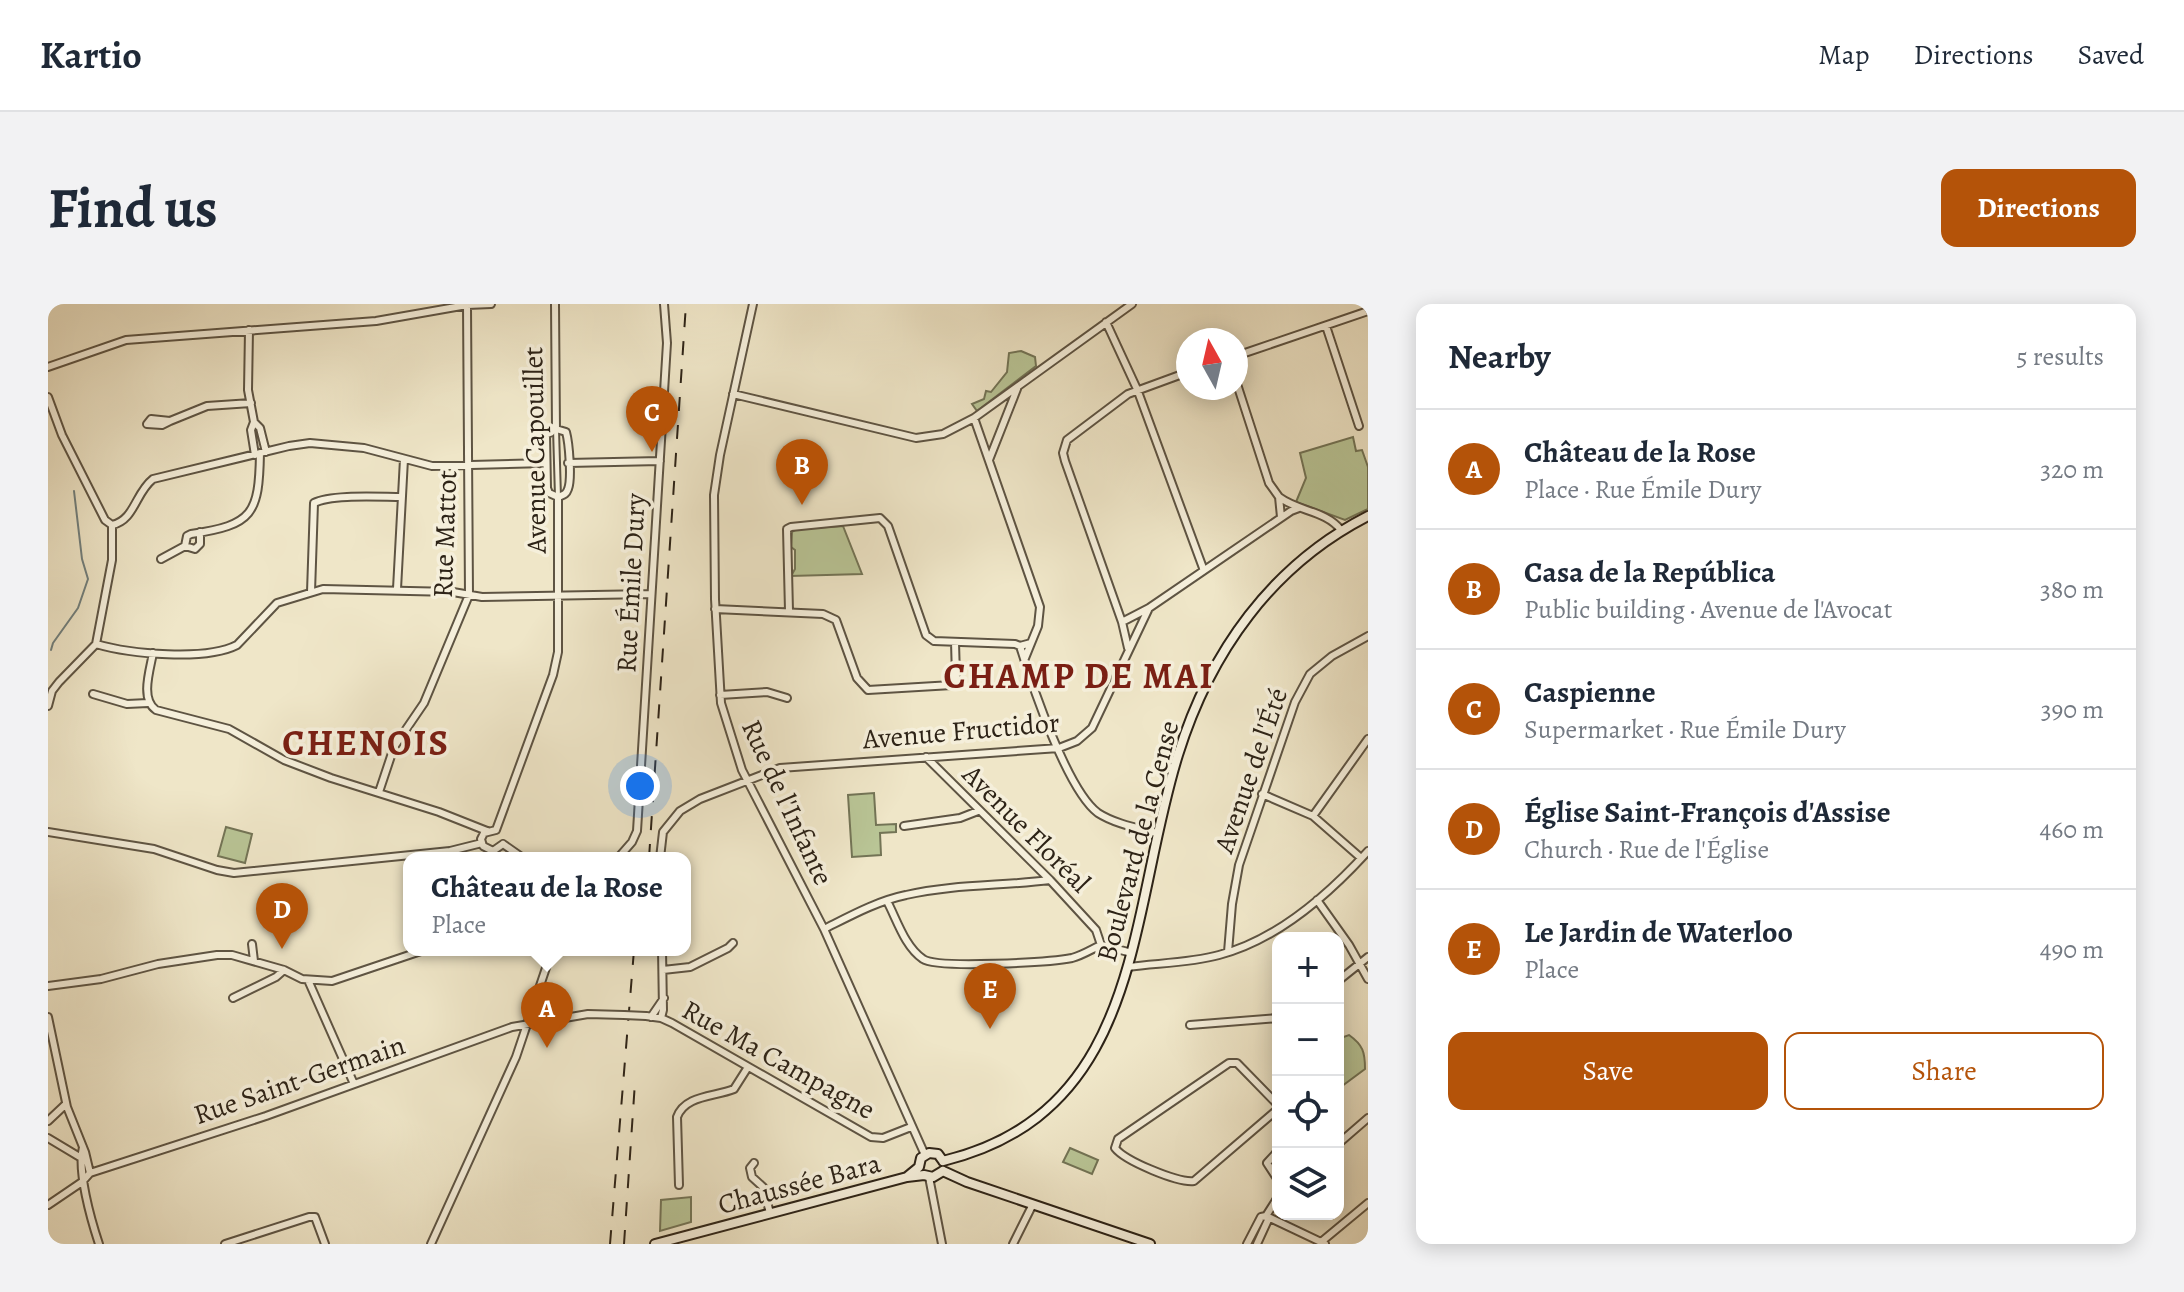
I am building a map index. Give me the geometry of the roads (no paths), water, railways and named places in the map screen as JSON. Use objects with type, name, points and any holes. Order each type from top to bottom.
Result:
[{"type":"main road","name":"Boulevard de la Cense","points":[[943,1161],[1001,1140],[1024,1128],[1064,1095],[1078,1078],[1101,1040],[1128,967],[1178,753],[1194,711],[1232,636],[1282,575],[1308,552],[1368,516]]},
{"type":"main road","points":[[933,1153],[943,1161],[943,1171],[937,1176],[924,1173],[925,1155],[933,1153]]},
{"type":"main road","points":[[943,1171],[1150,1244]]},
{"type":"main road","name":"Chaussée Bara","points":[[655,1244],[924,1173]]},
{"type":"street","points":[[48,367],[126,340],[376,321],[467,305],[491,304]]},
{"type":"street","name":"Avenue Capouillet","points":[[496,830],[553,675],[559,642],[555,304]]},
{"type":"street","name":"Rue Émile Dury","points":[[623,852],[637,831],[667,343],[664,304]]},
{"type":"street","name":"Rue de l'Infante","points":[[753,304],[715,485],[715,609],[720,695],[731,741],[747,781],[824,929],[925,1155]]},
{"type":"street","points":[[733,394],[916,438],[943,434],[974,418],[1132,304]]},
{"type":"street","name":"Rue Mattot","points":[[379,792],[394,747],[424,703],[469,595],[467,305]]},
{"type":"street","points":[[1248,352],[1368,311]]},
{"type":"street","points":[[1106,322],[1137,389],[1203,568]]},
{"type":"street","points":[[1326,326],[1359,426]]},
{"type":"street","points":[[249,330],[248,385],[254,422],[251,430],[260,453]]},
{"type":"street","points":[[1128,648],[1122,622],[1063,453],[1072,435],[1137,389],[1176,376]]},
{"type":"street","points":[[989,460],[1017,388]]},
{"type":"street","points":[[48,397],[62,435],[105,520],[112,525]]},
{"type":"street","points":[[1242,400],[1269,483],[1279,497],[1299,508],[1328,517],[1341,530]]},
{"type":"street","points":[[170,421],[207,406],[251,403]]},
{"type":"street","points":[[974,418],[1039,603],[1040,619],[1025,658]]},
{"type":"street","points":[[185,546],[187,536],[233,525],[252,509],[258,496],[260,453],[260,428],[254,422]]},
{"type":"street","points":[[550,430],[566,432],[568,463],[569,488],[558,497],[549,493],[546,435],[550,430]]},
{"type":"street","points":[[112,525],[124,521],[140,491],[153,479],[310,443],[364,448],[432,466],[546,463]]},
{"type":"street","points":[[397,589],[404,459]]},
{"type":"street","points":[[568,463],[660,461]]},
{"type":"street","points":[[311,592],[314,503],[322,499],[359,496],[401,497]]},
{"type":"street","points":[[1279,497],[1281,517]]},
{"type":"street","name":"Avenue Fructidor","points":[[1122,622],[1149,608],[1203,568],[1299,508]]},
{"type":"street","points":[[789,611],[787,529],[880,518],[888,526],[926,635],[934,641],[1020,646],[1031,643]]},
{"type":"street","points":[[48,706],[50,689],[96,644],[112,560],[112,525]]},
{"type":"street","points":[[161,559],[185,546],[195,549],[200,544],[200,532]]},
{"type":"street","points":[[96,644],[153,653],[230,649],[277,603],[311,592],[338,588],[469,595],[651,594]]},
{"type":"street","name":"Avenue Fructidor","points":[[661,852],[663,832],[680,811],[700,799],[780,768],[1059,748],[1077,741],[1092,728],[1149,608]]},
{"type":"street","points":[[715,609],[827,615],[836,620],[857,678],[868,690],[952,685],[956,677],[955,642]]},
{"type":"street","name":"Avenue de l'Été","points":[[1228,952],[1235,884],[1262,794],[1304,682],[1332,656],[1368,636]]},
{"type":"street","points":[[1020,646],[1075,787],[1099,813],[1157,833]]},
{"type":"street","points":[[148,703],[153,653]]},
{"type":"street","points":[[720,695],[767,692],[787,698]]},
{"type":"street","points":[[93,694],[127,704],[148,703],[156,710],[229,729],[284,760],[487,831],[496,830],[502,834],[503,844],[494,852]]},
{"type":"street","points":[[1313,816],[1368,739]]},
{"type":"street","name":"Avenue Floréal","points":[[926,757],[1050,880],[1096,930],[1101,945]]},
{"type":"street","points":[[1262,794],[1313,816],[1361,858]]},
{"type":"street","points":[[904,826],[960,818],[978,811]]},
{"type":"street","points":[[486,852],[482,843],[487,831]]},
{"type":"street","points":[[48,832],[154,849],[234,873],[403,856]]},
{"type":"street","points":[[440,852],[482,843]]},
{"type":"street","points":[[503,844],[514,852]]},
{"type":"street","points":[[1128,967],[1203,959],[1267,935],[1317,900],[1368,851]]},
{"type":"street","points":[[824,929],[887,901],[935,890],[1050,880]]},
{"type":"street","points":[[1317,900],[1368,979]]},
{"type":"street","points":[[887,901],[909,945],[929,963],[1069,958],[1101,945],[1132,953]]},
{"type":"street","points":[[663,970],[690,967],[733,943]]},
{"type":"street","points":[[252,944],[254,961]]},
{"type":"street","points":[[48,986],[101,979],[158,964],[217,955],[232,955],[254,961],[308,980],[339,980],[407,956]]},
{"type":"street","points":[[431,1244],[509,1073],[550,956]]},
{"type":"street","points":[[661,1018],[664,998],[662,956]]},
{"type":"street","points":[[1344,977],[1368,957]]},
{"type":"street","points":[[233,998],[284,970]]},
{"type":"street","points":[[308,980],[354,1084]]},
{"type":"street","points":[[648,1016],[664,998]]},
{"type":"street","name":"Rue Ma Campagne","points":[[529,1022],[588,1014],[661,1018],[871,1137],[883,1138],[911,1127]]},
{"type":"street","points":[[48,1017],[66,1104],[83,1147],[88,1176],[89,1217],[99,1244]]},
{"type":"street","points":[[1190,1025],[1272,1018]]},
{"type":"street","name":"Rue Saint-Germain","points":[[48,1205],[88,1176],[529,1022]]},
{"type":"street","points":[[1233,1062],[1278,1107],[1194,1181],[1181,1180],[1119,1153],[1115,1148],[1118,1139],[1233,1062]]},
{"type":"street","points":[[679,1185],[677,1117],[680,1109],[690,1101],[734,1089],[748,1067]]},
{"type":"street","points":[[48,1121],[66,1104]]},
{"type":"street","points":[[1344,1139],[1368,1118]]},
{"type":"street","points":[[48,1138],[84,1159]]},
{"type":"street","points":[[754,1163],[751,1175],[763,1187],[770,1213]]},
{"type":"street","points":[[924,1173],[942,1244]]},
{"type":"street","points":[[1266,1216],[1323,1243],[1368,1203]]},
{"type":"street","points":[[1013,1244],[1033,1204]]},
{"type":"street","points":[[1247,1244],[1261,1217],[1266,1216],[1272,1206]]},
{"type":"street","points":[[1257,1244],[1268,1220],[1266,1216]]},
{"type":"street","points":[[225,1244],[315,1217],[325,1244]]},
{"type":"waterway","points":[[51,650],[78,608],[88,579],[82,559],[74,491]]},
{"type":"railway","points":[[649,852],[686,304]]},
{"type":"railway","points":[[610,1244],[634,956]]},
{"type":"railway","points":[[624,1244],[635,1082]]},
{"type":"place","name":"Caspienne","points":[[652,452]]},
{"type":"place","name":"Casa de la República","points":[[802,505]]},
{"type":"place","name":"Église Saint-François d'Assise","points":[[282,949]]},
{"type":"place","name":"Le Jardin de Waterloo","points":[[990,1029]]},
{"type":"place","name":"Château de la Rose","points":[[547,1048]]},
{"type":"district","name":"CHAMP DE MAI","points":[[1079,675]]},
{"type":"district","name":"CHENOIS","points":[[366,742]]}]
